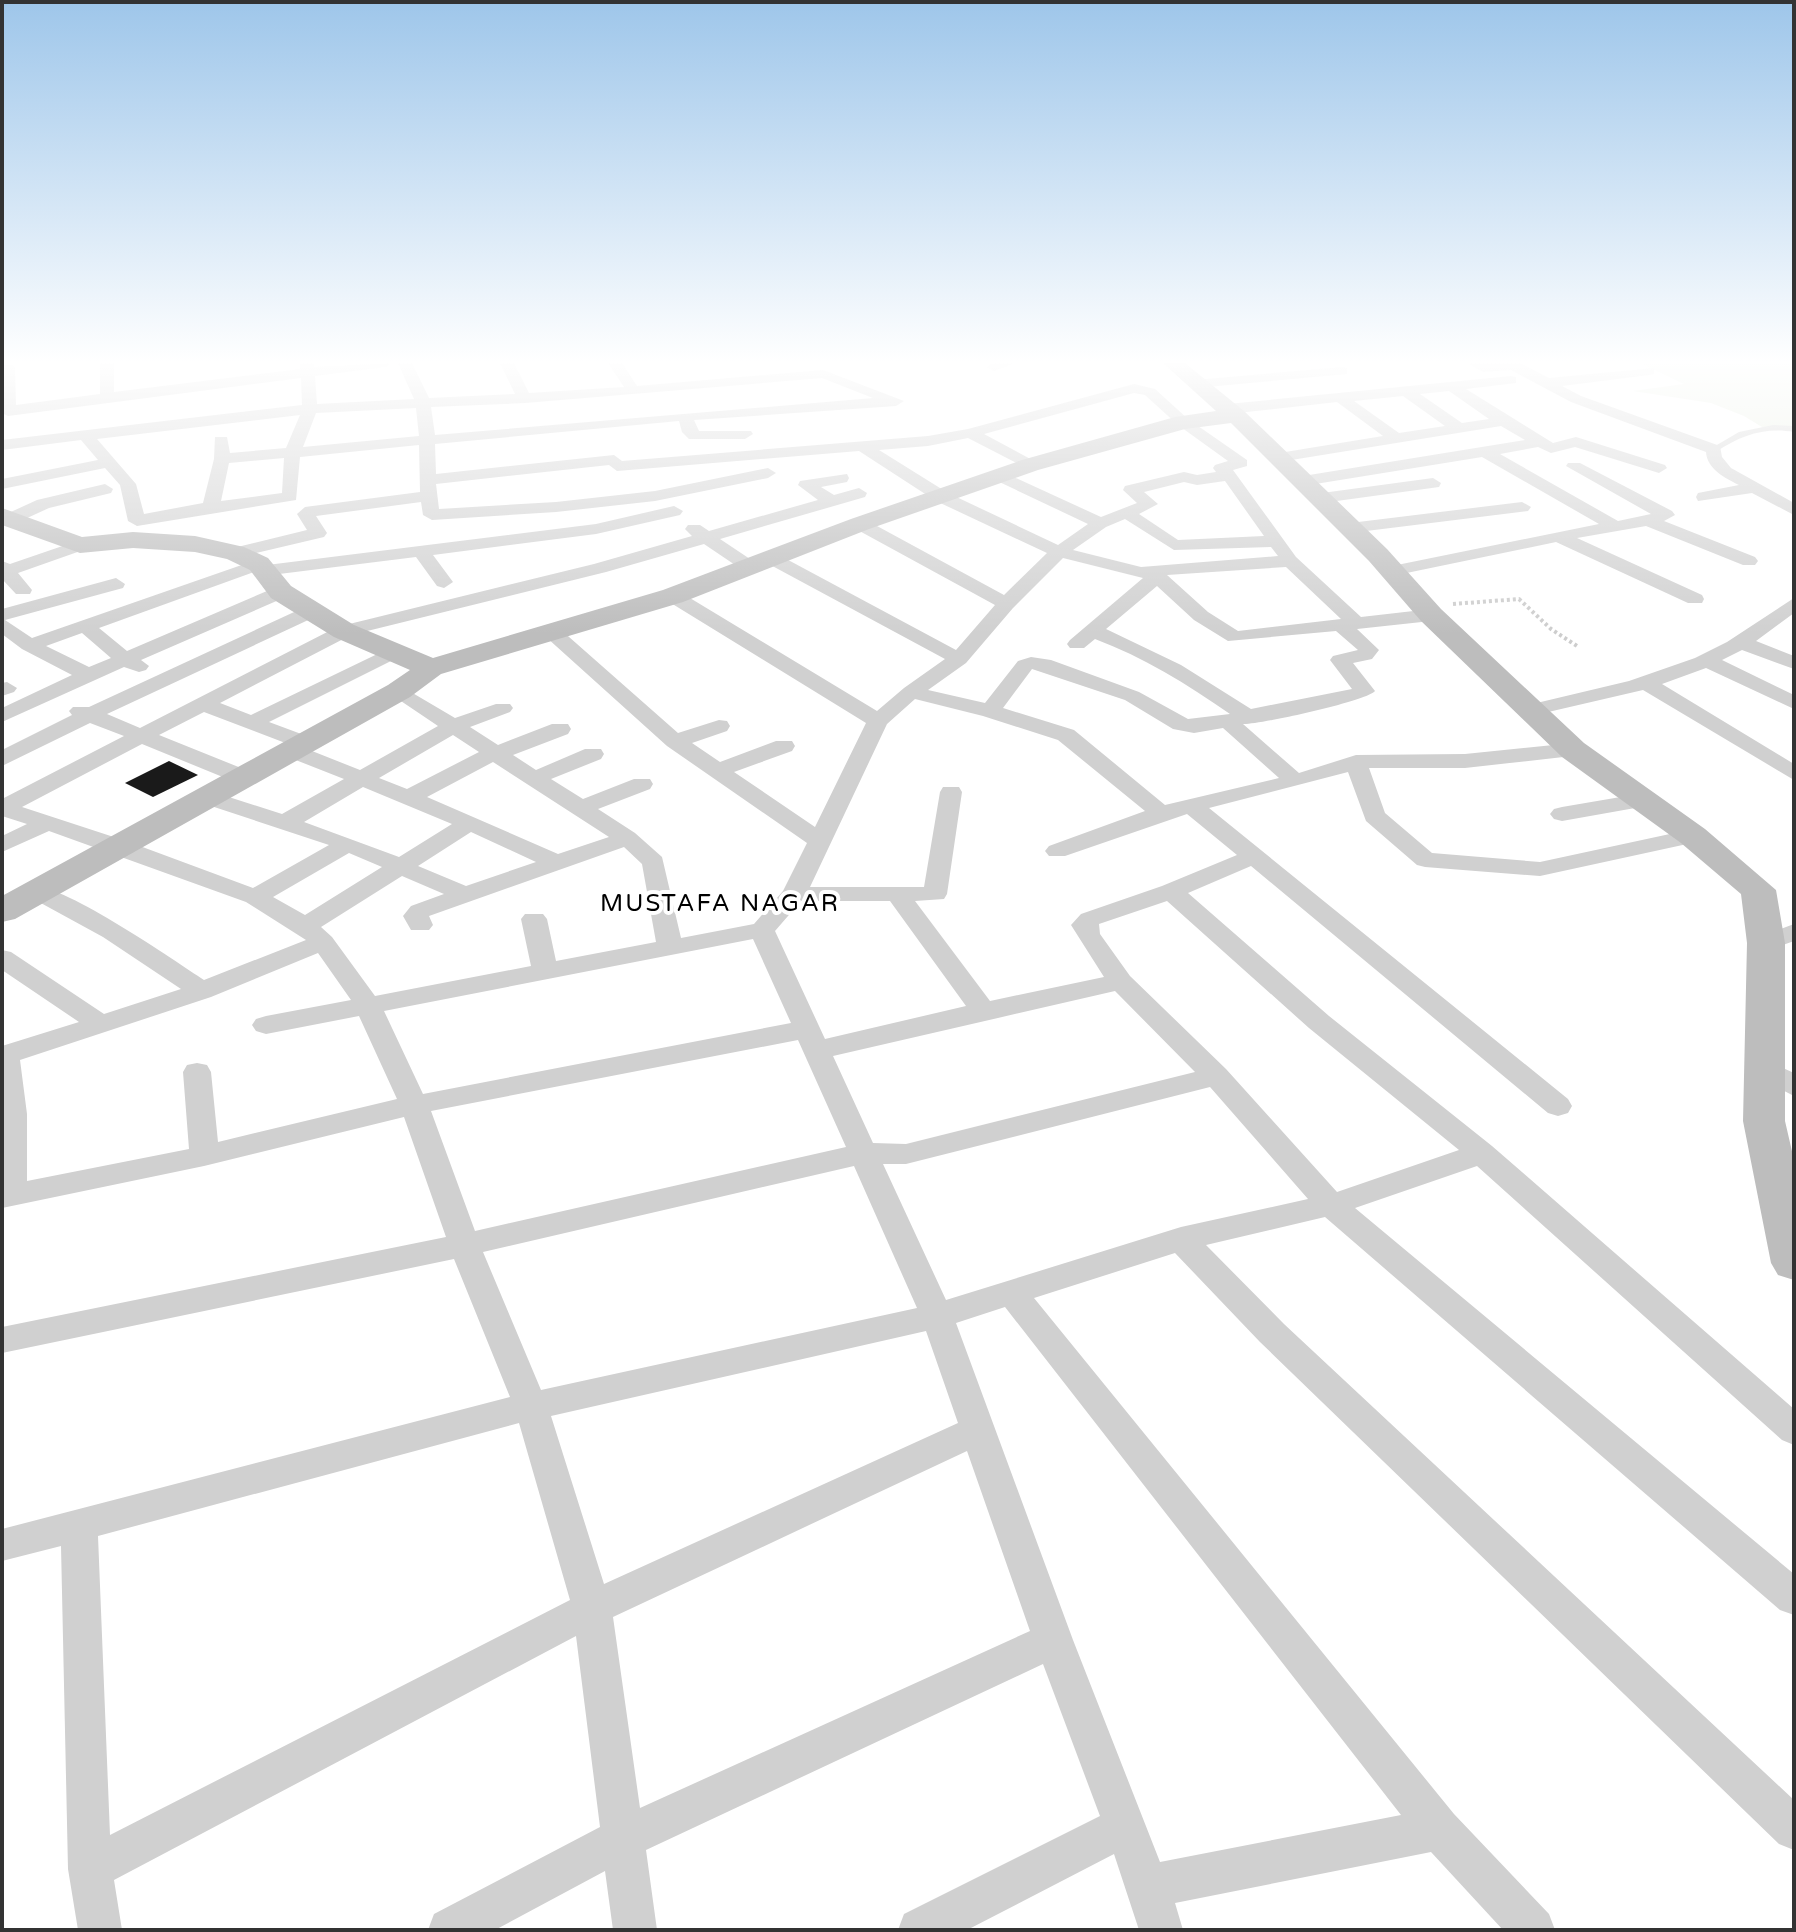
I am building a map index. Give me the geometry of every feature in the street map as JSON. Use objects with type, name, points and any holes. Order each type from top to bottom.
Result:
[{"type":"street","points":[[18,453],[30,459],[107,463]]},
{"type":"street","points":[[27,453],[30,459]]},
{"type":"street","points":[[2,484],[30,459],[44,453]]},
{"type":"street","points":[[99,453],[128,484],[135,530]]},
{"type":"street","points":[[211,507],[222,453]]},
{"type":"street","points":[[222,459],[290,453]]},
{"type":"street","points":[[23,590],[4,570],[211,507],[290,496],[292,453]]},
{"type":"street","points":[[428,453],[427,488],[432,515],[428,549],[444,582]]},
{"type":"street","points":[[29,645],[144,605],[252,563],[318,533],[306,514],[311,511],[582,453]]},
{"type":"street","points":[[615,453],[655,496],[703,537],[959,659]]},
{"type":"street","points":[[873,453],[942,497],[1059,552],[1151,573],[1290,561]]},
{"type":"street","points":[[1008,453],[1030,465]]},
{"type":"street","points":[[2,911],[399,691],[431,668],[673,596],[860,524],[1072,453]]},
{"type":"street","points":[[990,711],[1025,665],[1035,663],[1132,696],[1181,724],[1194,727],[1240,720],[1365,691],[1340,660],[1365,655],[1369,650],[1290,561],[1221,468],[1241,463],[1227,453]]},
{"type":"street","points":[[1275,453],[1428,611],[1573,750],[1693,836],[1758,890],[1780,937],[1765,1069],[1764,1121],[1794,1263]]},
{"type":"street","points":[[1279,457],[1303,453]]},
{"type":"street","points":[[1312,490],[1474,453]]},
{"type":"street","points":[[1488,453],[1615,526]]},
{"type":"street","points":[[1612,453],[1659,468]]},
{"type":"street","points":[[1714,453],[1714,458],[1725,471],[1794,510]]},
{"type":"street","points":[[1392,571],[1666,515],[1574,466]]},
{"type":"street","points":[[432,515],[556,507],[655,496],[768,473]]},
{"type":"street","points":[[266,1025],[762,930],[794,894],[878,721],[911,692],[959,659],[1006,604],[1059,552],[1114,518],[1150,502],[1131,490],[1184,477],[1197,480],[1229,475]]},
{"type":"street","points":[[999,476],[1114,518],[1174,545],[1278,541]]},
{"type":"street","points":[[832,501],[806,485],[841,478]]},
{"type":"street","points":[[1312,490],[1433,483]]},
{"type":"street","points":[[1704,497],[1752,488]]},
{"type":"street","points":[[5,518],[43,504],[105,489]]},
{"type":"street","points":[[635,1930],[592,1608],[531,1406],[464,1245],[414,1105],[367,1004],[314,934],[255,897],[121,847],[2,808],[344,631],[600,568],[859,493]]},
{"type":"street","points":[[1350,528],[1522,507]]},
{"type":"street","points":[[135,530],[195,544],[252,563],[428,549],[596,529],[674,511]]},
{"type":"street","points":[[5,518],[80,545]]},
{"type":"street","points":[[1648,521],[1749,561]]},
{"type":"street","points":[[860,524],[1006,604]]},
{"type":"street","points":[[1558,536],[1695,599]]},
{"type":"street","points":[[252,563],[281,592],[344,631],[431,668]]},
{"type":"street","points":[[1151,573],[1201,616],[1235,637],[1428,611]]},
{"type":"street","points":[[1151,573],[1084,637],[1144,651],[1188,676],[1240,720],[1295,781]]},
{"type":"street","points":[[2,615],[109,578],[126,595],[144,605]]},
{"type":"street","points":[[2,716],[88,675],[281,592]]},
{"type":"street","points":[[673,596],[878,721]]},
{"type":"street","points":[[1531,710],[1648,684],[1707,661],[1786,622],[1794,604]]},
{"type":"street","points":[[2,759],[165,677],[312,611]]},
{"type":"street","points":[[2,625],[29,645],[88,675]]},
{"type":"street","points":[[85,626],[125,660],[165,677]]},
{"type":"street","points":[[553,633],[675,741],[818,840]]},
{"type":"street","points":[[1741,642],[1794,663]]},
{"type":"street","points":[[249,724],[396,651]]},
{"type":"street","points":[[1707,661],[1750,679],[1794,703]]},
{"type":"street","points":[[1648,684],[1794,773]]},
{"type":"street","points":[[399,691],[627,838],[650,857],[670,947]]},
{"type":"street","points":[[911,692],[990,711],[1066,735],[1161,813]]},
{"type":"street","points":[[45,696],[243,777]]},
{"type":"street","points":[[203,704],[559,864]]},
{"type":"street","points":[[286,822],[453,726],[503,708]]},
{"type":"street","points":[[675,741],[719,726]]},
{"type":"street","points":[[408,798],[494,753],[560,729]]},
{"type":"street","points":[[715,771],[784,746]]},
{"type":"street","points":[[1057,851],[1161,813],[1295,781],[1356,762],[1465,761],[1573,750]]},
{"type":"street","points":[[533,779],[593,754]]},
{"type":"street","points":[[1356,762],[1374,816],[1425,860],[1540,869],[1693,836]]},
{"type":"street","points":[[579,809],[642,784]]},
{"type":"street","points":[[794,894],[935,894],[951,792]]},
{"type":"street","points":[[207,797],[348,844],[468,896]]},
{"type":"street","points":[[1562,814],[1644,800]]},
{"type":"street","points":[[1193,807],[1558,1106]]},
{"type":"street","points":[[470,823],[402,865],[314,934],[202,991],[4,1055],[13,1114],[7,1196],[204,1156],[414,1105],[983,1011],[1121,982]]},
{"type":"street","points":[[2,845],[45,824]]},
{"type":"street","points":[[420,925],[416,916],[420,911],[627,838]]},
{"type":"street","points":[[255,897],[348,844]]},
{"type":"street","points":[[1255,856],[1171,891],[1090,919],[1084,925],[1121,982],[1216,1076],[1331,1205],[1794,1598]]},
{"type":"street","points":[[37,891],[112,932],[202,991]]},
{"type":"street","points":[[1171,891],[1319,1022],[1482,1153],[1794,1430]]},
{"type":"street","points":[[896,893],[983,1011]]},
{"type":"street","points":[[534,919],[545,970]]},
{"type":"street","points":[[762,930],[937,1316],[1053,1640],[1148,1886],[1161,1930]]},
{"type":"street","points":[[2,958],[102,1025]]},
{"type":"street","points":[[1765,1069],[1794,1086]]},
{"type":"street","points":[[197,1072],[204,1156]]},
{"type":"street","points":[[2,1340],[464,1245],[864,1153],[906,1154],[1216,1076]]},
{"type":"street","points":[[2,1545],[531,1406],[937,1316],[1181,1239],[1331,1205],[1482,1153]]},
{"type":"street","points":[[1181,1239],[1272,1333],[1794,1829]]},
{"type":"street","points":[[1011,1292],[1439,1829],[1533,1930]]},
{"type":"street","points":[[90,1869],[592,1608],[977,1430]]},
{"type":"street","points":[[79,1525],[90,1869],[100,1930]]},
{"type":"street","points":[[450,1930],[625,1837],[1053,1640]]},
{"type":"street","points":[[920,1930],[1124,1826]]},
{"type":"street","points":[[1148,1886],[1439,1829]]},
{"type":"path","points":[[1428,611],[1519,599],[1551,629],[1577,646]]},
{"type":"building","points":[[169,761],[198,775],[153,797],[125,783]]},
{"type":"district","name":"MUSTAFA NAGAR","points":[[720,903]]}]
